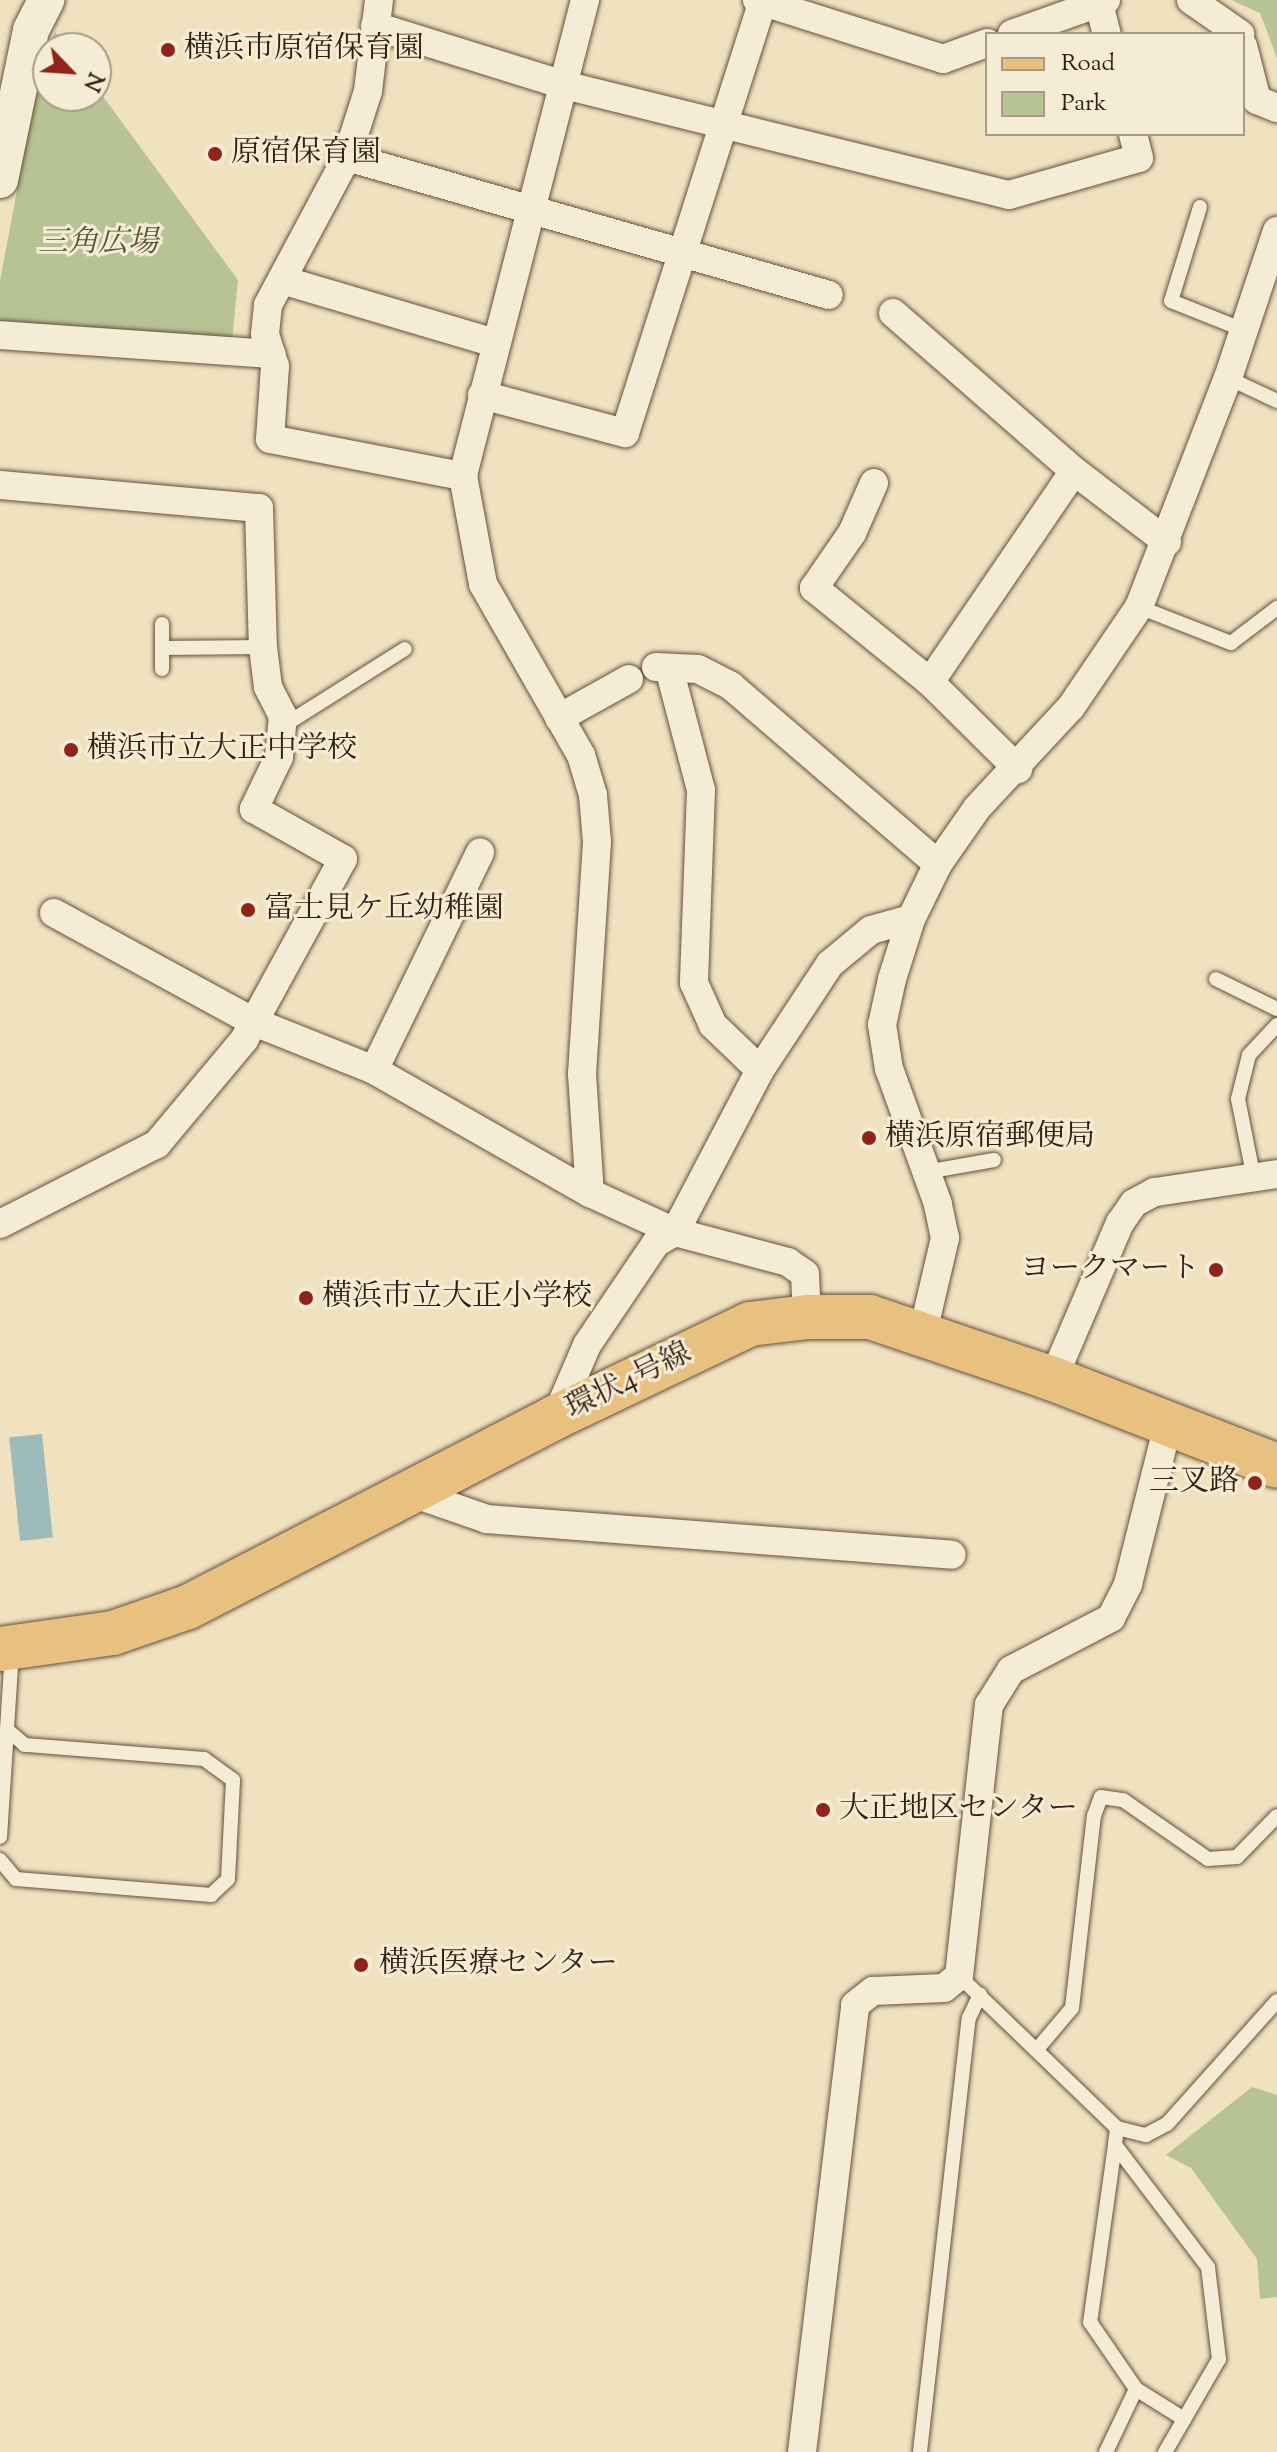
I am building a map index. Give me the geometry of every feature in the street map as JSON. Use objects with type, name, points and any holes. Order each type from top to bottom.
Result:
[{"type":"main road","name":"環状4号線","points":[[6,1649],[113,1633],[188,1607],[415,1494],[556,1417],[750,1324],[807,1317],[870,1317],[923,1332],[1053,1379],[1277,1466]]},
{"type":"street","points":[[0,180],[31,30],[46,0]]},
{"type":"street","points":[[585,0],[463,476],[483,584],[581,755],[593,795],[597,842],[582,1074],[590,1193]]},
{"type":"street","points":[[1191,0],[1237,32]]},
{"type":"street","points":[[482,395],[625,433],[725,126],[760,1],[943,59],[985,44]]},
{"type":"street","points":[[1017,32],[1102,1],[1107,32]]},
{"type":"street","points":[[463,476],[270,439],[275,366],[265,334],[268,305],[347,157],[368,91],[377,13],[564,85],[725,126],[944,175],[1009,195],[1139,158],[1134,136]]},
{"type":"street","points":[[1245,54],[1257,100],[1277,108]]},
{"type":"street","points":[[347,157],[532,213],[829,295]]},
{"type":"street","points":[[923,1332],[945,1238],[926,1172],[889,1069],[882,1025],[911,919],[938,864],[977,808],[1018,769],[1071,707],[1139,607],[1167,542],[1228,378],[1241,329],[1271,263],[1277,231]]},
{"type":"street","points":[[282,280],[495,343]]},
{"type":"street","points":[[893,313],[1074,471],[1167,542]]},
{"type":"street","points":[[0,335],[271,354]]},
{"type":"street","points":[[930,682],[1074,471]]},
{"type":"street","points":[[874,483],[852,533],[814,588],[930,682],[1018,769]]},
{"type":"street","points":[[0,485],[259,508],[263,647],[268,687],[283,716],[279,757],[254,809],[343,859],[254,1022],[157,1144],[0,1224]]},
{"type":"street","points":[[760,1070],[713,1025],[694,983],[701,790],[662,668],[698,669],[731,686],[938,864]]},
{"type":"street","points":[[559,718],[629,679]]},
{"type":"street","points":[[374,1070],[480,853]]},
{"type":"street","points":[[54,913],[254,1022],[374,1070],[590,1193],[675,1232],[788,1262],[805,1274],[807,1317]]},
{"type":"street","points":[[556,1417],[587,1345],[656,1243],[675,1232],[760,1070],[846,945],[871,930],[911,919]]},
{"type":"street","points":[[1053,1379],[1120,1223],[1134,1203],[1155,1192],[1265,1176]]},
{"type":"street","points":[[802,2452],[855,2005],[873,1991],[970,1985],[989,1705],[1011,1670],[1111,1618],[1128,1584],[1168,1425]]},
{"type":"street","points":[[415,1494],[487,1519],[952,1555]]},
{"type":"lane","points":[[1200,207],[1171,301],[1241,329]]},
{"type":"lane","points":[[1228,378],[1277,401]]},
{"type":"lane","points":[[1139,607],[1231,643],[1277,608]]},
{"type":"lane","points":[[162,624],[162,669]]},
{"type":"lane","points":[[164,648],[263,647]]},
{"type":"lane","points":[[282,726],[405,649]]},
{"type":"lane","points":[[1216,979],[1277,1009]]},
{"type":"lane","points":[[1265,1176],[1238,1099],[1249,1055],[1277,1025]]},
{"type":"lane","points":[[926,1172],[994,1160]]},
{"type":"lane","points":[[0,1837],[7,1730],[6,1649]]},
{"type":"lane","points":[[0,1860],[16,1879],[211,1895],[228,1879],[233,1780],[204,1759],[25,1745],[7,1730]]},
{"type":"lane","points":[[1039,2047],[1072,2008],[1094,1816],[1101,1797],[1123,1800],[1208,1859],[1237,1857],[1277,1816]]},
{"type":"lane","points":[[970,1985],[1039,2047],[1117,2128],[1146,2135],[1167,2124],[1277,2001]]},
{"type":"lane","points":[[920,2452],[969,2018],[970,1985]]},
{"type":"lane","points":[[1117,2128],[1090,2322],[1136,2389],[1184,2419]]},
{"type":"lane","points":[[1115,2145],[1208,2267],[1219,2359],[1165,2452]]},
{"type":"lane","points":[[1106,2452],[1136,2389]]},
{"type":"green space","points":[[1231,0],[1277,0],[1277,58],[1260,13]]},
{"type":"green space","name":"三角広場","points":[[112,109],[238,280],[232,342],[0,324],[0,281],[32,110],[112,112]]},
{"type":"green space","points":[[1252,2087],[1277,2095],[1277,2297],[1260,2299],[1257,2259],[1191,2168],[1166,2155]]},
{"type":"water","points":[[42,1434],[53,1537],[20,1541],[9,1437]]},
{"type":"place","name":"横浜市原宿保育園","points":[[168,50]]},
{"type":"place","name":"原宿保育園","points":[[215,154]]},
{"type":"place","name":"横浜市立大正中学校","points":[[71,750]]},
{"type":"place","name":"富士見ケ丘幼稚園","points":[[248,910]]},
{"type":"place","name":"横浜原宿郵便局","points":[[869,1138]]},
{"type":"place","name":"ヨークマート","points":[[1216,1270]]},
{"type":"place","name":"横浜市立大正小学校","points":[[306,1298]]},
{"type":"place","name":"三叉路","points":[[1255,1483]]},
{"type":"place","name":"大正地区センター","points":[[823,1810]]},
{"type":"place","name":"横浜医療センター","points":[[361,1965]]}]
